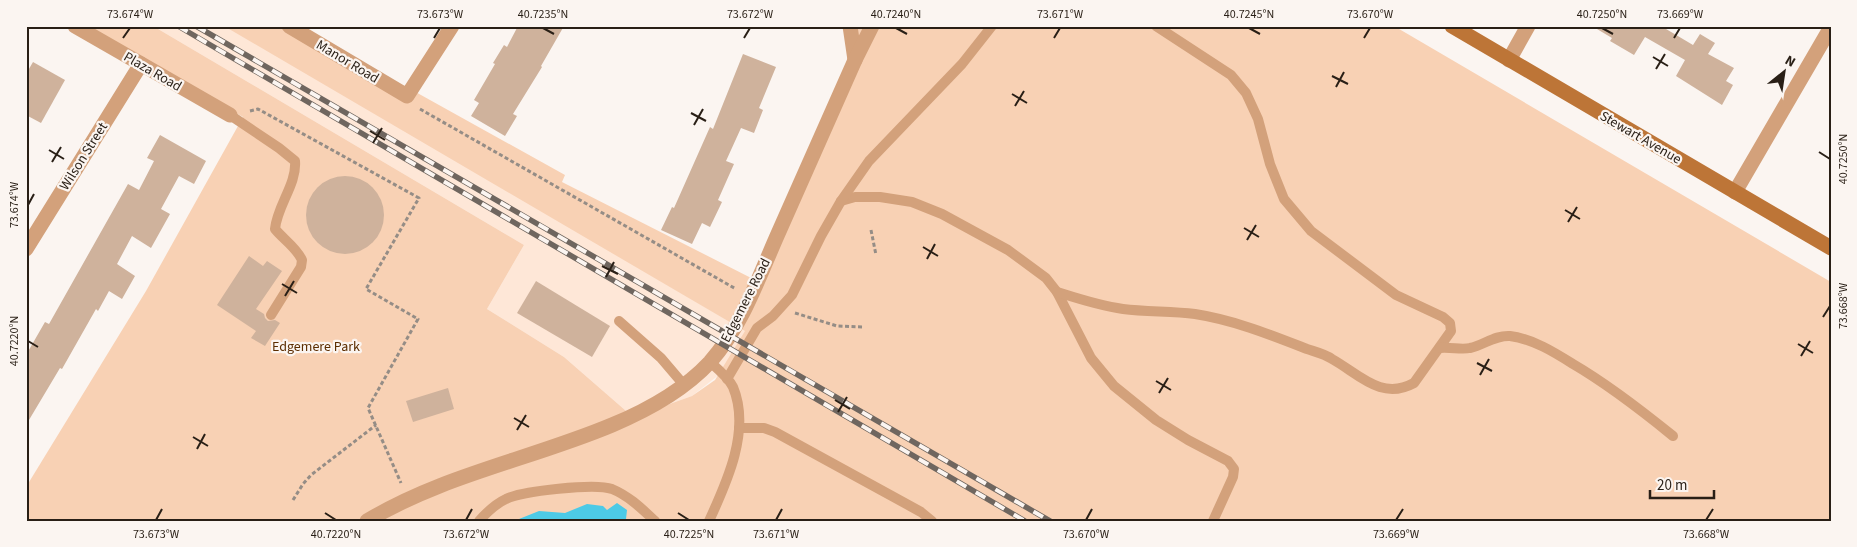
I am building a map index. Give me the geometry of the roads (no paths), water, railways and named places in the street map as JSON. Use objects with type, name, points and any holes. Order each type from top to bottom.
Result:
[{"type":"main road","name":"Stewart Avenue","points":[[1452,26],[1831,248]]},
{"type":"street","name":"Plaza Road","points":[[76,26],[230,115]]},
{"type":"street","name":"Manor Road","points":[[289,26],[407,96],[452,26]]},
{"type":"street","points":[[850,26],[855,60]]},
{"type":"street","name":"Edgemere Road","points":[[367,521],[426,490],[611,425],[646,410],[684,385],[710,362],[734,328],[750,297],[855,60],[872,26]]},
{"type":"street","points":[[1509,60],[1528,26]]},
{"type":"street","points":[[1735,192],[1831,27]]},
{"type":"street","name":"Wilson Street","points":[[26,249],[140,64]]},
{"type":"lane","points":[[727,379],[757,328],[784,306],[792,295],[821,236],[841,201],[869,161],[962,64],[992,26]]},
{"type":"lane","points":[[1057,292],[1090,303],[1123,309],[1195,314],[1225,320],[1331,358],[1371,384],[1387,389],[1405,388],[1414,383],[1451,332],[1450,323],[1443,317],[1396,295],[1311,231],[1284,199],[1270,164],[1258,119],[1246,93],[1230,75],[1156,26]]},
{"type":"lane","points":[[230,115],[295,161],[296,170],[276,218],[275,229],[295,248],[302,260],[301,267],[272,315]]},
{"type":"lane","points":[[841,201],[855,198],[880,197],[912,202],[942,214],[1008,250],[1046,278],[1057,292],[1092,358],[1114,386],[1156,420],[1188,440],[1228,461],[1234,469],[1233,477],[1213,521]]},
{"type":"lane","points":[[619,321],[661,358],[684,385]]},
{"type":"lane","points":[[1440,348],[1453,346],[1461,349],[1471,348],[1492,339],[1509,336],[1529,340],[1555,353],[1599,380],[1639,408],[1673,436]]},
{"type":"lane","points":[[708,521],[735,452],[739,428],[736,399],[732,386],[710,362]]},
{"type":"lane","points":[[739,428],[764,428],[775,432],[921,512],[932,521]]},
{"type":"lane","points":[[480,521],[490,508],[507,498],[530,493],[593,487],[611,489],[629,498],[655,521]]},
{"type":"water","points":[[617,503],[627,510],[626,519],[628,521],[514,521],[539,511],[565,513],[587,504],[603,506],[607,510]]},
{"type":"railway","points":[[178,26],[1025,521]]},
{"type":"railway","points":[[196,26],[1050,521]]},
{"type":"park label","name":"Edgemere Park","points":[[316,346]]}]
